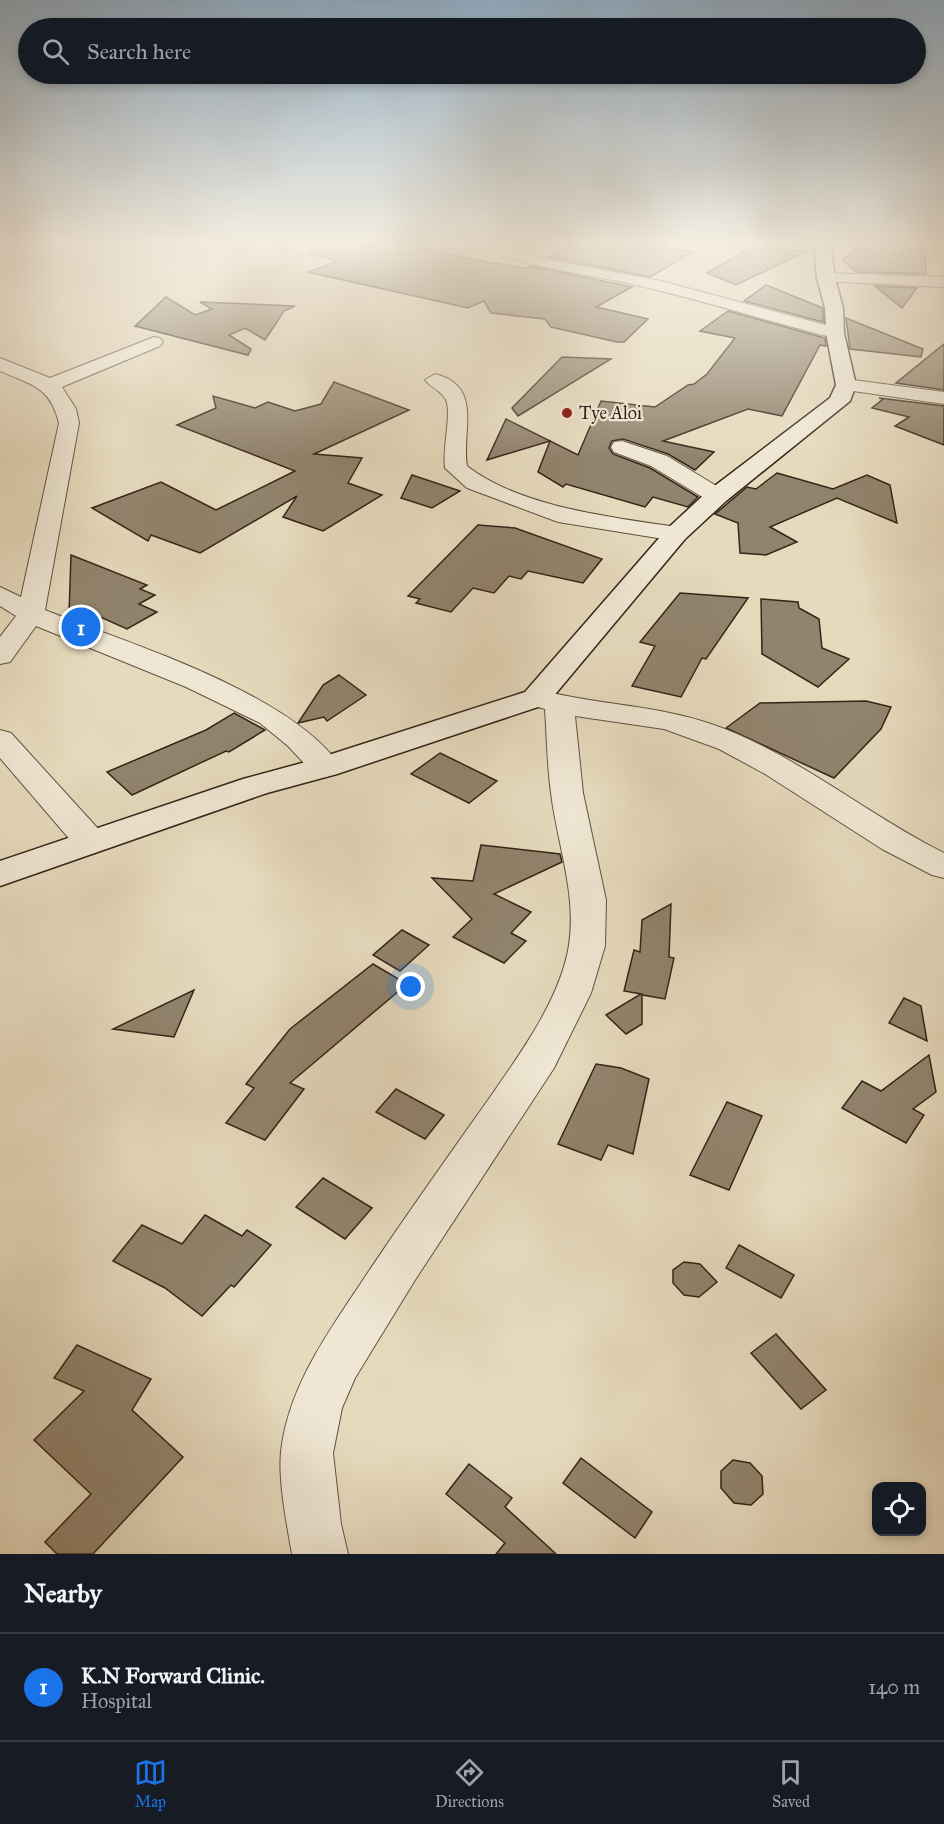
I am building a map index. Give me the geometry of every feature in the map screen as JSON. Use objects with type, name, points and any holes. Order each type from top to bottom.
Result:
[{"type":"street","points":[[761,314],[835,333]]},
{"type":"street","points":[[320,1554],[314,1524],[307,1453],[317,1405],[338,1361],[399,1265],[540,1057],[572,993],[587,946],[588,900],[548,701],[554,680],[676,534],[717,496],[839,401],[846,385],[835,333],[834,314]]},
{"type":"street","points":[[50,385],[114,361],[153,342]]},
{"type":"street","points":[[0,364],[50,385],[66,407],[69,423],[31,614],[0,656]]},
{"type":"street","points":[[435,380],[455,396],[459,409],[453,446],[456,468],[463,476],[475,483],[566,517],[676,534]]},
{"type":"street","points":[[846,385],[944,398]]},
{"type":"street","points":[[622,447],[659,461],[717,496]]},
{"type":"street","points":[[0,595],[31,614],[196,681],[270,717],[299,740],[325,767]]},
{"type":"street","points":[[0,874],[90,841],[255,786],[548,701],[669,720],[707,733],[758,757],[887,837],[944,867]]},
{"type":"street","points":[[0,739],[90,841]]},
{"type":"building","points":[[148,314],[282,314],[265,340],[245,328],[229,335],[251,349],[248,355],[135,326]]},
{"type":"building","points":[[496,314],[624,314],[648,319],[624,342],[617,342],[551,327],[545,319]]},
{"type":"building","points":[[724,314],[737,314],[825,338],[826,346],[820,345],[782,416],[748,409],[663,441],[714,452],[695,470],[668,454],[623,439],[612,441],[609,448],[613,454],[650,468],[698,497],[688,507],[653,497],[645,507],[566,484],[563,487],[538,472],[550,441],[578,455],[601,401],[655,407],[707,374],[735,338],[700,331]]},
{"type":"building","points":[[791,314],[823,314],[823,322]]},
{"type":"building","points":[[846,318],[923,349],[921,357],[850,349]]},
{"type":"building","points":[[944,344],[944,390],[896,383]]},
{"type":"building","points":[[562,357],[611,359],[518,416],[512,408]]},
{"type":"building","points":[[334,382],[409,410],[314,454],[362,458],[348,483],[382,495],[323,531],[283,517],[297,496],[200,553],[151,535],[148,541],[92,508],[161,482],[216,510],[295,471],[177,425],[216,408],[213,396],[255,408],[268,402],[295,411],[321,404]]},
{"type":"building","points":[[879,398],[944,406],[944,445],[895,426],[909,417],[872,408],[883,399]]},
{"type":"building","points":[[506,419],[550,441],[487,460]]},
{"type":"building","points":[[777,473],[833,489],[867,475],[890,485],[897,523],[837,498],[770,527],[797,542],[766,555],[740,553],[738,523],[715,514],[747,487],[756,489]]},
{"type":"building","points":[[412,475],[460,491],[432,508],[401,498]]},
{"type":"building","points":[[478,525],[515,528],[602,559],[583,583],[528,571],[521,579],[509,576],[494,593],[473,588],[451,612],[416,603],[420,599],[408,596]]},
{"type":"building","points":[[71,555],[147,585],[140,589],[155,595],[139,604],[157,612],[127,629],[87,611],[69,614]]},
{"type":"building","points":[[680,593],[748,598],[706,659],[702,658],[681,697],[632,686],[655,646],[640,642]]},
{"type":"building","points":[[761,599],[798,602],[799,608],[819,619],[822,648],[849,659],[818,687],[762,654]]},
{"type":"building","points":[[339,675],[366,695],[327,721],[324,717],[298,723],[323,685]]},
{"type":"building","points":[[866,701],[891,707],[881,729],[834,778],[726,728],[760,703]]},
{"type":"building","points":[[234,713],[265,730],[229,752],[226,751],[132,795],[107,772],[206,730]]},
{"type":"building","points":[[440,753],[497,781],[469,803],[411,774]]},
{"type":"building","points":[[481,845],[560,854],[562,862],[494,894],[531,912],[511,933],[526,941],[504,963],[453,937],[472,919],[432,878],[473,881]]},
{"type":"building","points":[[671,904],[669,957],[674,958],[665,999],[642,995],[642,1024],[626,1034],[606,1015],[641,994],[624,991],[634,950],[640,952],[642,920]]},
{"type":"building","points":[[402,930],[429,945],[400,971],[373,955]]},
{"type":"building","points":[[373,964],[407,984],[290,1083],[304,1089],[265,1140],[226,1123],[254,1088],[246,1084],[290,1029]]},
{"type":"building","points":[[194,990],[174,1037],[113,1029]]},
{"type":"building","points":[[904,998],[921,1006],[927,1041],[889,1023]]},
{"type":"building","points":[[929,1055],[936,1092],[913,1109],[924,1115],[906,1143],[842,1108],[862,1081],[881,1091]]},
{"type":"building","points":[[596,1064],[621,1068],[649,1079],[633,1154],[608,1145],[601,1160],[558,1144]]},
{"type":"building","points":[[396,1089],[444,1115],[425,1139],[376,1112]]},
{"type":"building","points":[[727,1102],[762,1116],[729,1190],[690,1175]]},
{"type":"building","points":[[323,1178],[372,1208],[345,1239],[296,1207]]},
{"type":"building","points":[[205,1215],[242,1236],[247,1230],[271,1245],[234,1287],[231,1285],[202,1316],[165,1288],[113,1261],[142,1225],[182,1244]]},
{"type":"building","points":[[739,1245],[794,1275],[781,1298],[726,1268]]},
{"type":"building","points":[[684,1262],[700,1264],[717,1282],[699,1297],[684,1295],[673,1283],[673,1270]]},
{"type":"building","points":[[776,1334],[826,1390],[801,1409],[751,1353]]},
{"type":"building","points":[[77,1345],[151,1379],[132,1410],[183,1457],[93,1554],[57,1554],[45,1542],[91,1494],[34,1440],[84,1391],[54,1378]]},
{"type":"building","points":[[581,1458],[652,1512],[635,1538],[563,1483]]},
{"type":"building","points":[[733,1460],[750,1463],[762,1476],[763,1494],[751,1505],[734,1503],[721,1488],[721,1471]]},
{"type":"building","points":[[469,1464],[512,1498],[505,1507],[556,1554],[496,1554],[505,1543],[446,1494]]},
{"type":"place","name":"Tye Aloi","points":[[567,413]]},
{"type":"place","name":"K.N Forward Clinic.","points":[[81,627]]}]
